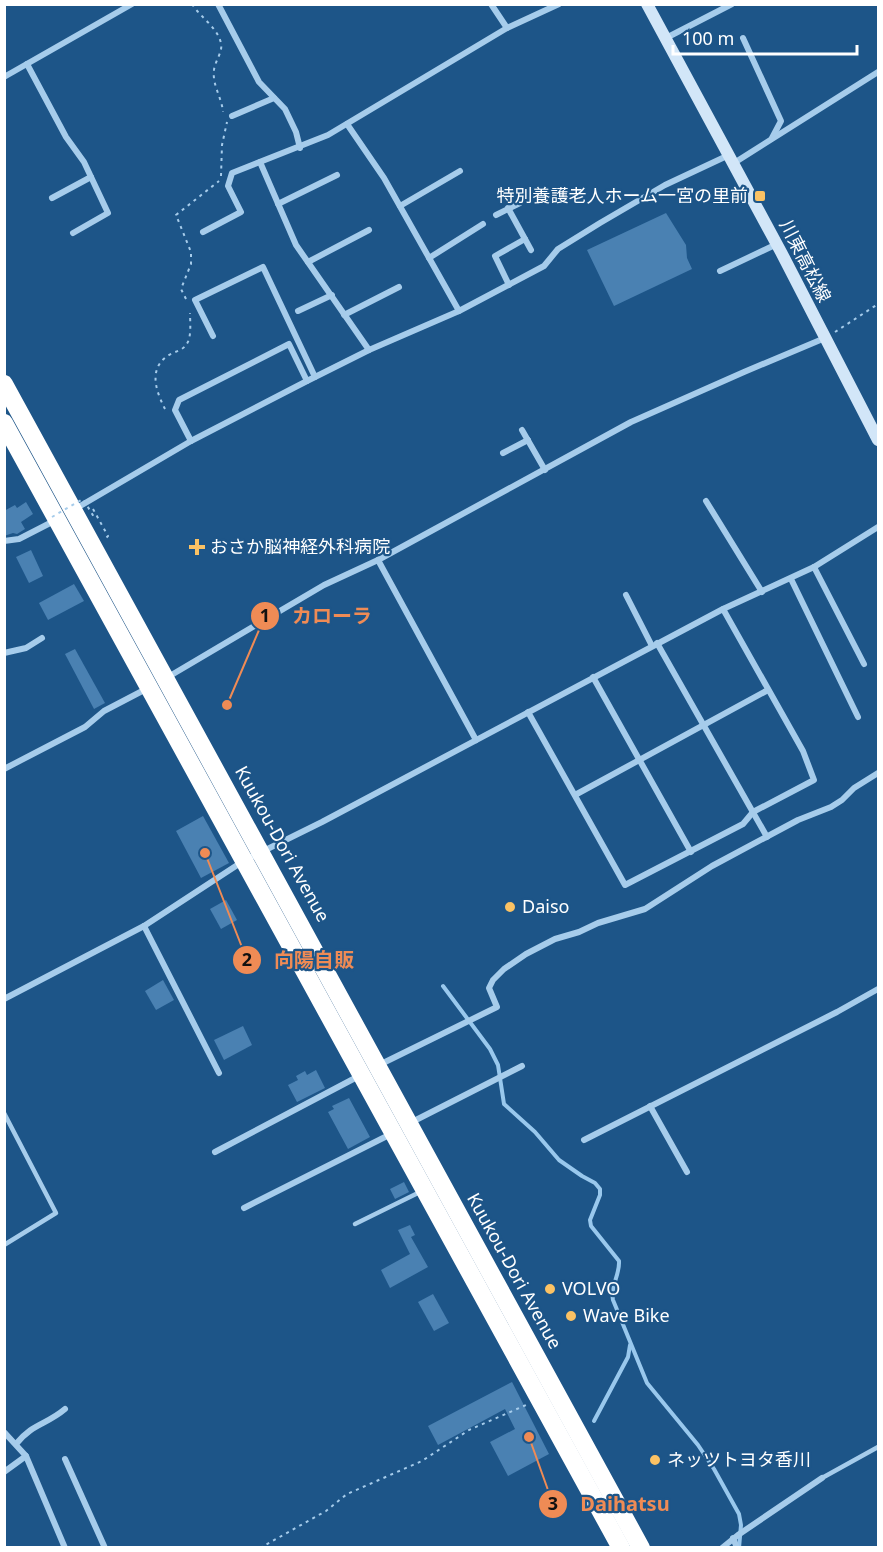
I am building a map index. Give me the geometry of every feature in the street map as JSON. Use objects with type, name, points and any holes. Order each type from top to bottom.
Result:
[{"type":"highway","name":"Kuukou-Dori Avenue","points":[[4,384],[82,505],[167,678],[262,852],[370,1070]]},
{"type":"highway","name":"Kuukou-Dori Avenue","points":[[4,423],[245,860],[370,1070],[640,1548]]},
{"type":"highway","name":"Kuukou-Dori Avenue","points":[[402,1128],[425,1190],[621,1548]]},
{"type":"main road","name":"川東高松線","points":[[647,4],[777,244],[879,440]]},
{"type":"street","points":[[4,77],[132,4]]},
{"type":"street","points":[[218,4],[259,82],[285,109],[296,132],[300,148]]},
{"type":"street","points":[[491,4],[507,28]]},
{"type":"street","points":[[203,232],[241,212],[228,186],[232,174],[328,135],[507,28],[559,4]]},
{"type":"street","points":[[665,38],[732,4]]},
{"type":"street","points":[[743,38],[781,121],[771,139]]},
{"type":"street","points":[[27,64],[91,177],[108,213],[73,233]]},
{"type":"street","points":[[4,541],[19,540],[191,441],[369,350],[459,311],[509,285],[544,266],[558,249],[609,217],[665,186],[731,159],[771,139],[879,72]]},
{"type":"street","points":[[230,118],[274,98]]},
{"type":"street","points":[[347,124],[400,206],[459,311]]},
{"type":"street","points":[[260,162],[296,245],[369,350]]},
{"type":"street","points":[[400,206],[460,171]]},
{"type":"street","points":[[278,204],[337,175]]},
{"type":"street","points":[[52,198],[91,177]]},
{"type":"street","points":[[496,215],[520,203]]},
{"type":"street","points":[[508,208],[531,250]]},
{"type":"street","points":[[429,258],[483,224]]},
{"type":"street","points":[[308,262],[369,230]]},
{"type":"street","points":[[509,285],[495,256],[525,239]]},
{"type":"street","points":[[720,271],[777,244]]},
{"type":"street","points":[[213,336],[195,300],[263,267],[315,377]]},
{"type":"street","points":[[344,315],[399,287]]},
{"type":"street","points":[[298,311],[332,295]]},
{"type":"street","points":[[4,769],[85,727],[104,711],[253,629],[324,585],[378,560],[631,422],[825,338]]},
{"type":"street","points":[[191,441],[175,410],[179,400],[289,344],[307,381]]},
{"type":"street","points":[[522,430],[545,470]]},
{"type":"street","points":[[503,453],[528,440]]},
{"type":"street","points":[[706,501],[762,592]]},
{"type":"street","points":[[4,999],[144,926],[245,860],[723,609],[814,567],[879,527]]},
{"type":"street","points":[[378,560],[476,740]]},
{"type":"street","points":[[814,567],[864,664]]},
{"type":"street","points":[[791,579],[858,717]]},
{"type":"street","points":[[626,595],[767,837]]},
{"type":"street","points":[[528,712],[625,885],[691,852],[743,824],[753,812],[814,780],[803,751],[723,609]]},
{"type":"street","points":[[4,653],[27,648],[42,638]]},
{"type":"street","points":[[593,677],[691,852]]},
{"type":"street","points":[[575,795],[768,690]]},
{"type":"street","points":[[215,1152],[370,1070],[497,1007],[489,988],[493,980],[504,969],[526,954],[555,939],[579,932],[598,922],[645,909],[712,866],[798,820],[831,807],[854,788],[879,773]]},
{"type":"street","points":[[144,926],[219,1073]]},
{"type":"street","points":[[584,1140],[879,990]]},
{"type":"street","points":[[244,1208],[522,1066]]},
{"type":"street","points":[[650,1106],[687,1172]]},
{"type":"street","points":[[16,1444],[37,1424],[54,1418],[65,1409]]},
{"type":"street","points":[[4,1432],[26,1455],[65,1548]]},
{"type":"street","points":[[4,1472],[26,1455]]},
{"type":"street","points":[[64,1458],[105,1548]]},
{"type":"street","points":[[722,1548],[746,1529],[822,1478]]},
{"type":"street","points":[[735,1537],[737,1547]]},
{"type":"lane","points":[[4,1113],[56,1213],[4,1245]]},
{"type":"lane","points":[[355,1224],[425,1190]]},
{"type":"lane","points":[[822,1478],[879,1447]]},
{"type":"path","points":[[192,4],[198,14],[216,32],[221,42],[221,50],[214,70],[214,83],[222,102],[223,114]]},
{"type":"path","points":[[166,412],[157,392],[155,375],[158,366],[166,357],[184,348],[188,343],[190,328],[190,307],[181,289],[191,264],[191,252],[176,216],[220,180],[222,145],[230,118]]},
{"type":"path","points":[[825,338],[879,304]]},
{"type":"path","points":[[55,518],[83,499],[93,517]]},
{"type":"path","points":[[82,505],[108,536],[105,538],[103,534]]},
{"type":"path","points":[[260,1548],[274,1538],[326,1511],[347,1494],[422,1461],[469,1430],[540,1399]]},
{"type":"building","points":[[666,213],[686,245],[687,258],[692,269],[614,306],[587,250]]},
{"type":"building","points":[[26,502],[33,514],[21,522],[25,529],[17,534],[4,536],[4,511],[15,505],[17,508]]},
{"type":"building","points":[[31,550],[43,576],[29,583],[16,557]]},
{"type":"building","points":[[74,584],[84,601],[48,620],[39,603]]},
{"type":"building","points":[[75,649],[105,703],[94,709],[65,654]]},
{"type":"building","points":[[203,816],[229,863],[201,878],[176,831]]},
{"type":"building","points":[[226,900],[237,920],[221,929],[210,909]]},
{"type":"building","points":[[163,980],[174,1000],[156,1010],[145,991]]},
{"type":"building","points":[[243,1026],[252,1045],[224,1060],[214,1040]]},
{"type":"building","points":[[316,1070],[325,1088],[297,1102],[288,1085],[298,1080],[296,1076],[305,1071],[307,1075]]},
{"type":"building","points":[[349,1098],[370,1137],[348,1149],[328,1112],[334,1109],[332,1106]]},
{"type":"building","points":[[404,1182],[409,1192],[395,1199],[390,1189]]},
{"type":"building","points":[[410,1225],[415,1235],[411,1237],[428,1267],[390,1288],[381,1270],[410,1254],[398,1230]]},
{"type":"building","points":[[433,1294],[449,1323],[434,1331],[418,1302]]},
{"type":"building","points":[[512,1382],[549,1454],[508,1476],[490,1442],[515,1429],[505,1409],[438,1445],[428,1426]]},
{"type":"waterway","points":[[443,986],[490,1049],[498,1065],[504,1104],[535,1132],[559,1160],[595,1183],[600,1189],[600,1195],[590,1220],[591,1226],[619,1261],[613,1300],[647,1383],[698,1445],[739,1514],[741,1525],[739,1548]]},
{"type":"waterway","points":[[594,1421],[628,1357],[630,1345]]},
{"type":"place","name":"特別養護老人ホーム一宮の里前","points":[[760,196]]},
{"type":"place","name":"おさか脳神経外科病院","points":[[197,547]]},
{"type":"place","name":"カローラ","points":[[227,705]]},
{"type":"place","name":"向陽自販","points":[[205,853]]},
{"type":"place","name":"Daiso","points":[[510,907]]},
{"type":"place","name":"VOLVO","points":[[550,1289]]},
{"type":"place","name":"Wave Bike","points":[[571,1316]]},
{"type":"place","name":"Daihatsu","points":[[529,1437]]},
{"type":"place","name":"ネッツトヨタ香川","points":[[655,1460]]}]
